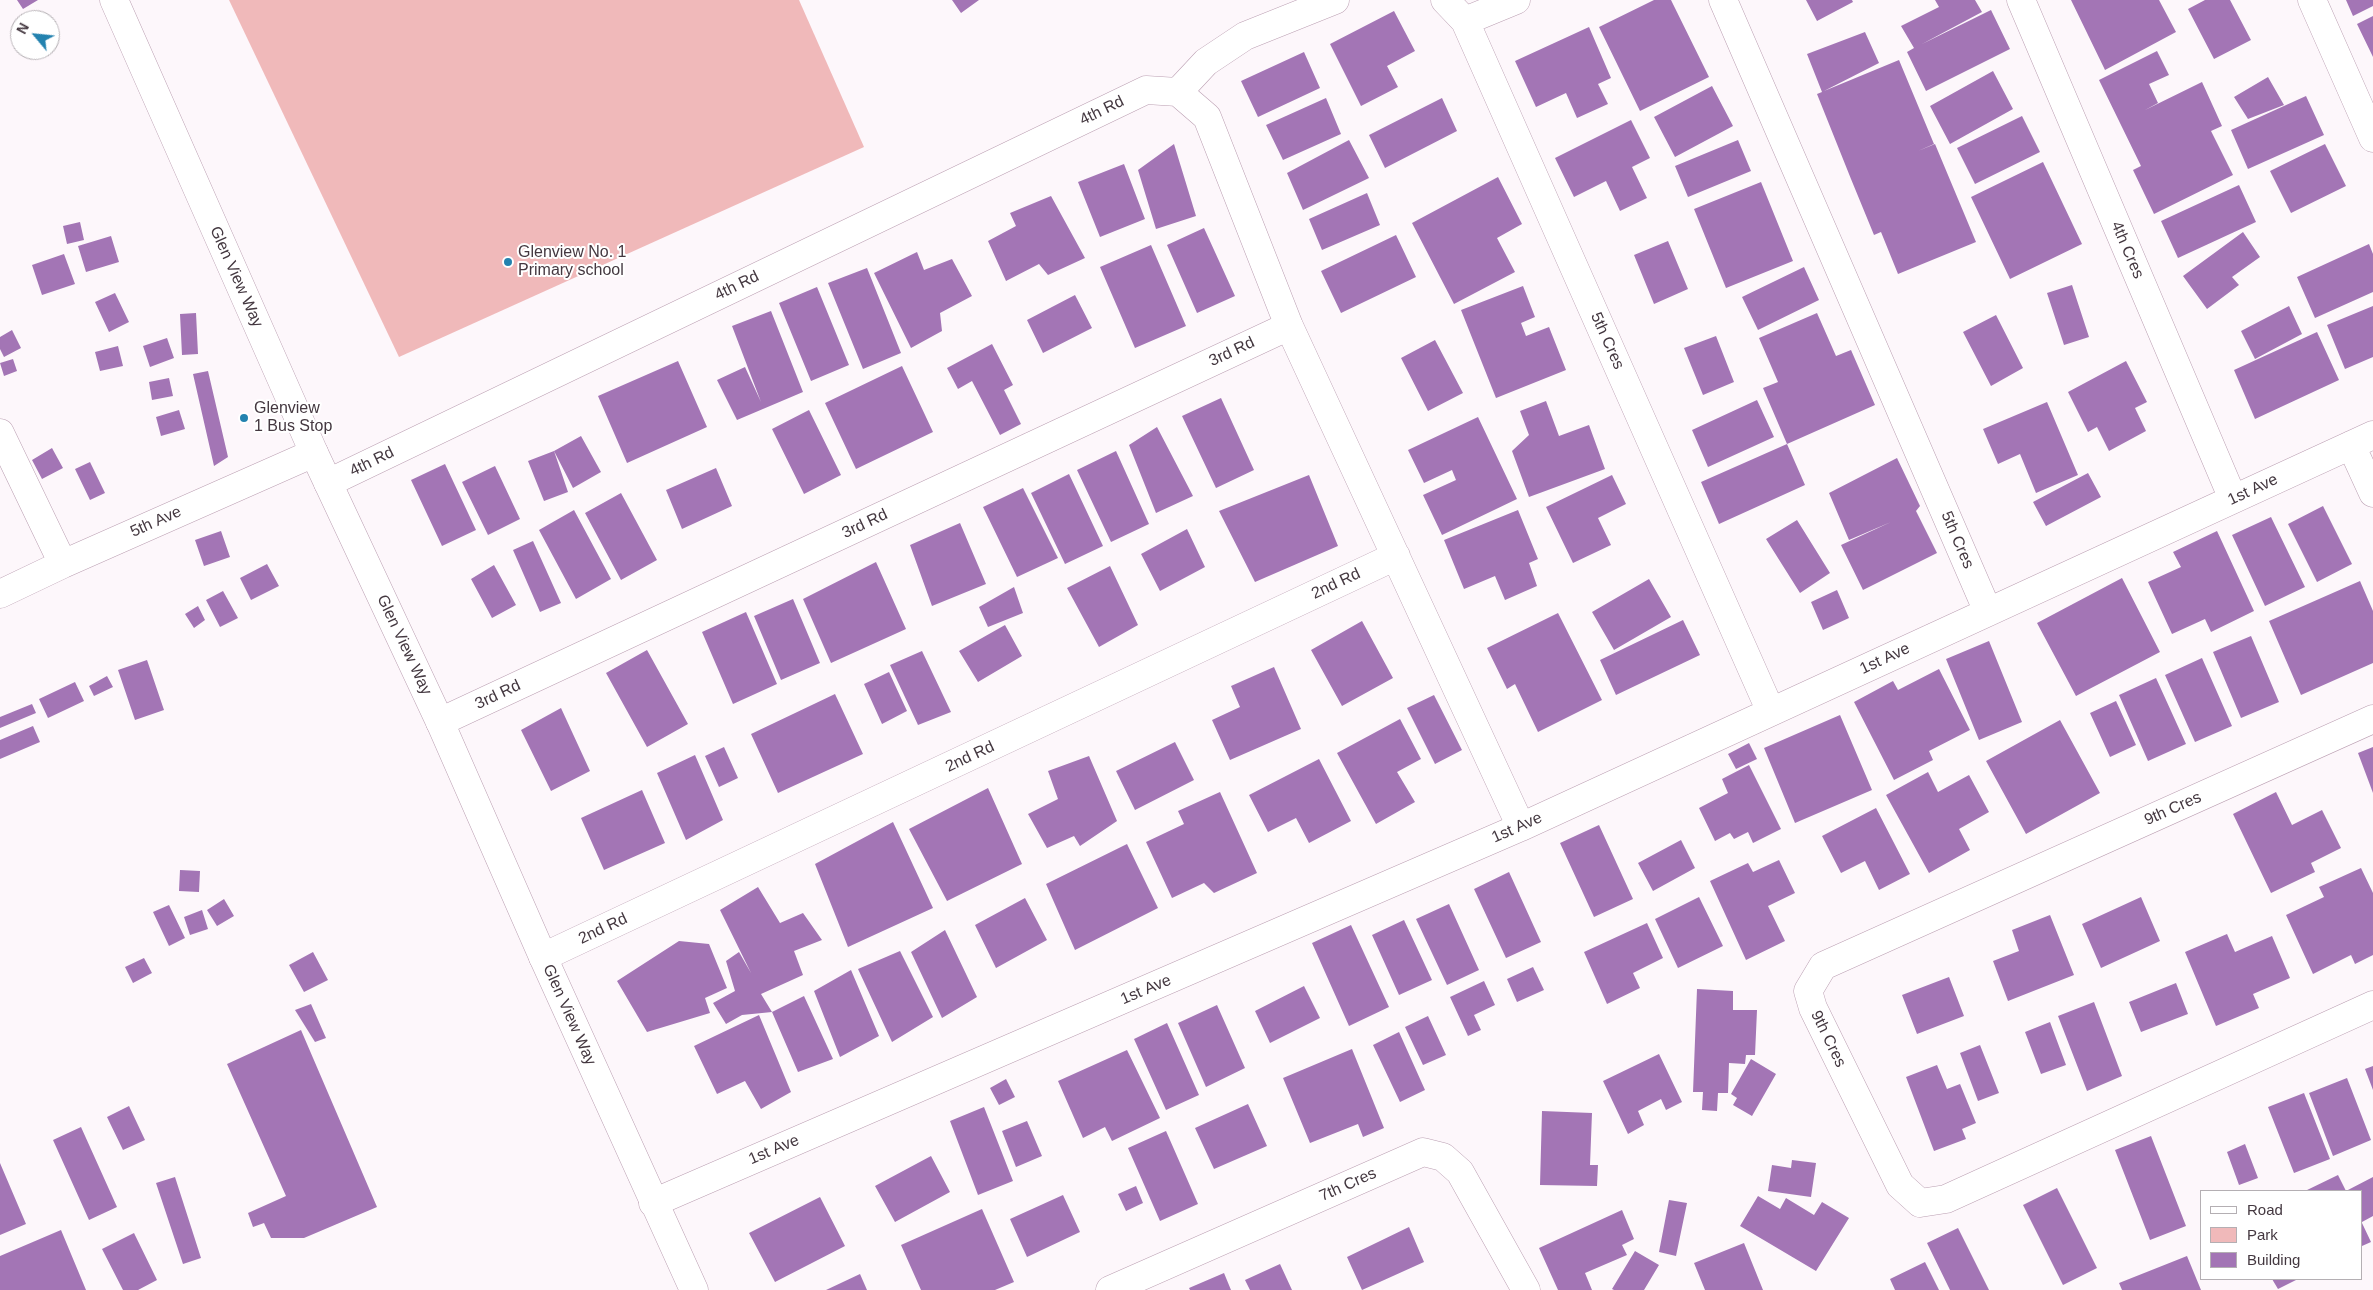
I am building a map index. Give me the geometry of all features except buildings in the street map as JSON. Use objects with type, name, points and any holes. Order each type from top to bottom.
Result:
[{"type":"street","name":"Glen View Way","points":[[114,0],[314,452],[440,722],[653,1203],[694,1290]]},
{"type":"street","points":[[1335,0],[1245,36],[1206,62],[1178,92],[1207,117],[1289,326],[1521,827]]},
{"type":"street","points":[[1445,0],[1465,20],[1516,0]]},
{"type":"street","name":"5th Cres","points":[[1723,0],[1988,612]]},
{"type":"street","name":"4th Cres","points":[[2021,0],[2233,499]]},
{"type":"street","points":[[2312,0],[2373,138]]},
{"type":"street","name":"5th Cres","points":[[1465,20],[1772,712]]},
{"type":"street","name":"4th Rd","points":[[328,483],[1146,90],[1178,92]]},
{"type":"street","name":"3rd Rd","points":[[440,722],[1289,326]]},
{"type":"street","points":[[0,433],[63,564]]},
{"type":"street","points":[[2362,440],[2373,493]]},
{"type":"street","name":"1st Ave","points":[[653,1203],[1521,827],[2362,440]]},
{"type":"street","name":"5th Ave","points":[[0,594],[314,452]]},
{"type":"street","name":"2nd Rd","points":[[543,957],[1396,556]]},
{"type":"street","name":"9th Cres","points":[[2373,719],[1823,966],[1808,991],[1813,1008],[1900,1184],[1920,1203],[1946,1199],[2373,1004]]},
{"type":"street","name":"7th Cres","points":[[1110,1290],[1423,1152],[1444,1158],[1460,1172],[1526,1290]]},
{"type":"green space","name":"Glenview No. 1 Primary school","points":[[229,0],[799,0],[864,147],[399,357]]},
{"type":"place","name":"Glenview No. 1 Primary school","points":[[508,262]]},
{"type":"place","name":"Glenview 1 Bus Stop","points":[[244,418]]}]
